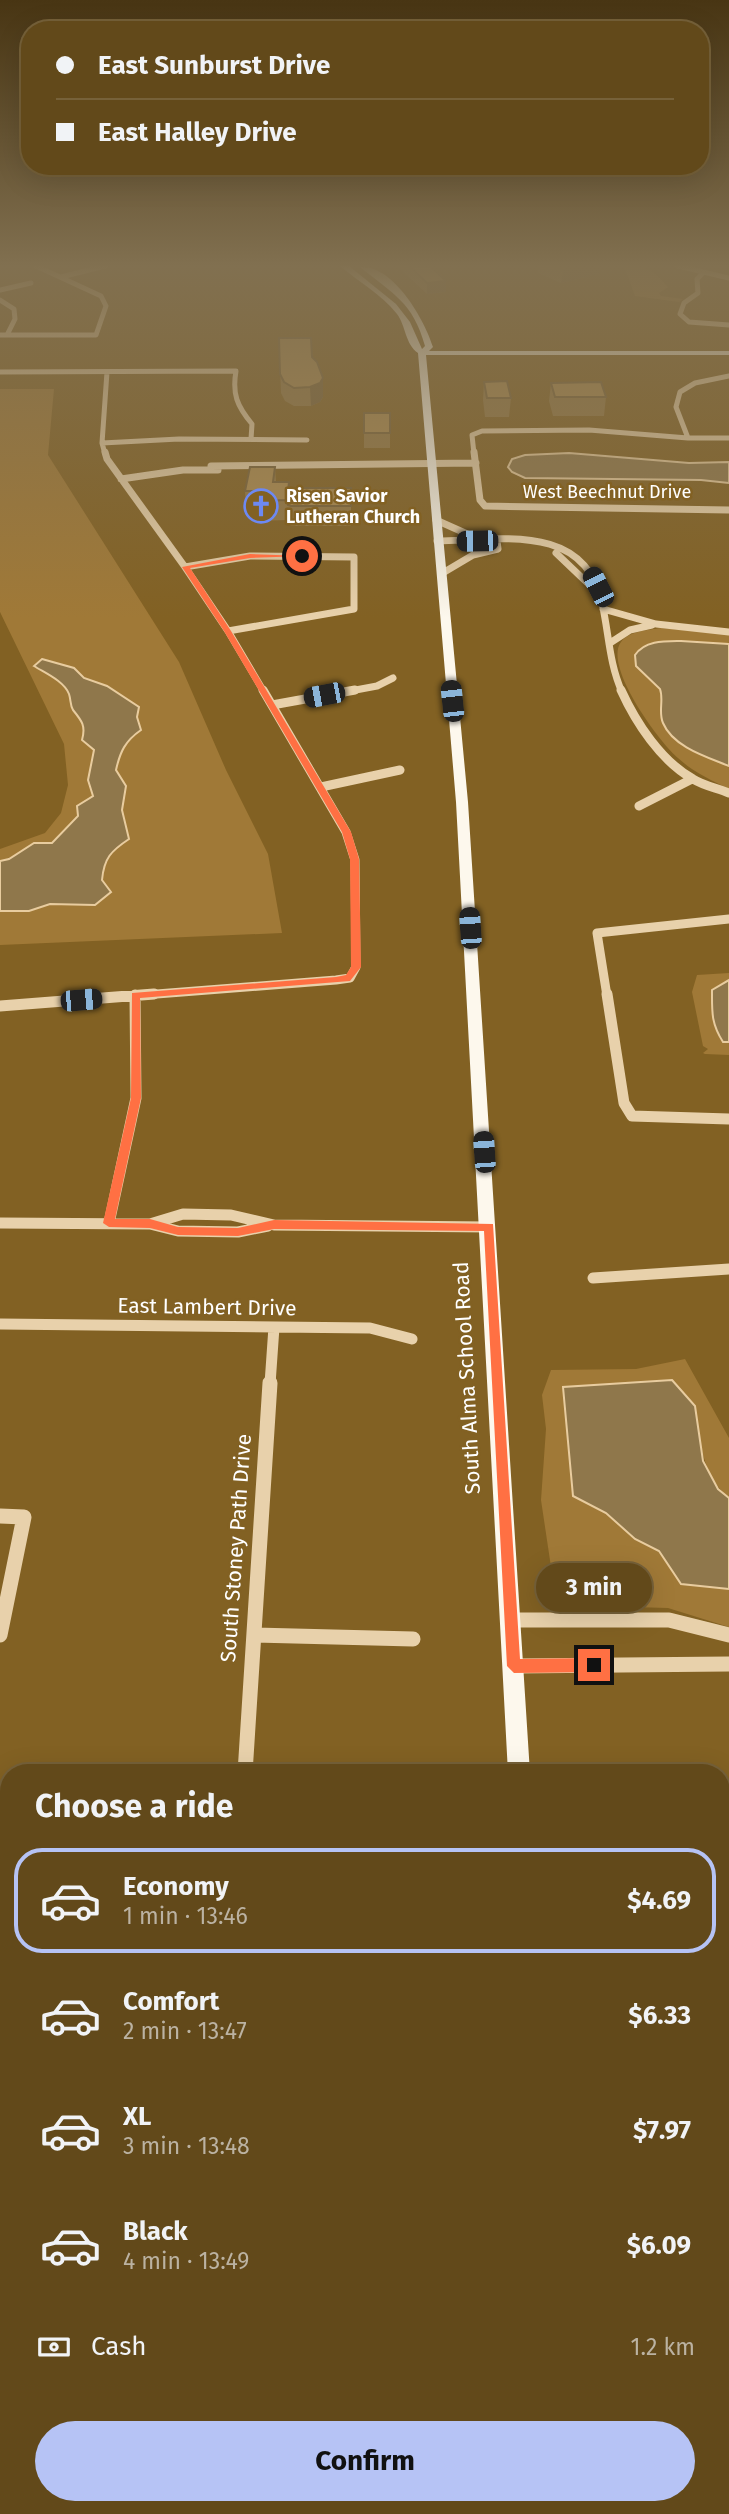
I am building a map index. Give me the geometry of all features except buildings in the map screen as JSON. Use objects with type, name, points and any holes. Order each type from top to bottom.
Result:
[{"type":"main road","name":"South Alma School Road","points":[[425,383],[462,802],[519,1764]]},
{"type":"street","points":[[0,1006],[350,978],[356,967],[355,859],[346,832],[228,631],[107,459],[102,443],[106,383]]},
{"type":"street","points":[[233,383],[234,401],[252,424],[251,439]]},
{"type":"street","points":[[685,383],[691,385]]},
{"type":"street","points":[[688,439],[675,405],[680,393],[698,383]]},
{"type":"street","points":[[155,474],[163,470],[197,465],[228,470],[264,465],[476,466],[473,432],[589,430],[688,439],[729,438]]},
{"type":"street","points":[[102,443],[307,440]]},
{"type":"street","points":[[121,479],[209,466]]},
{"type":"street","name":"West Beechnut Drive","points":[[476,466],[480,500],[485,506],[729,510]]},
{"type":"street","points":[[436,520],[497,545]]},
{"type":"street","points":[[438,545],[542,546],[567,558],[589,588],[598,593],[604,609],[615,676],[641,727],[692,779],[729,793]]},
{"type":"street","points":[[441,574],[473,555],[497,545]]},
{"type":"street","points":[[185,567],[250,556],[354,557],[354,609],[228,631]]},
{"type":"street","points":[[604,609],[656,624],[729,632]]},
{"type":"street","points":[[610,643],[630,630],[656,624]]},
{"type":"street","points":[[272,705],[377,686],[393,678]]},
{"type":"street","points":[[321,787],[400,770]]},
{"type":"street","points":[[639,806],[692,779]]},
{"type":"street","points":[[729,919],[597,933],[624,1102],[632,1115],[729,1119]]},
{"type":"street","points":[[109,1223],[136,1098],[135,995]]},
{"type":"street","points":[[150,1224],[183,1214],[232,1215],[274,1224],[489,1227]]},
{"type":"street","points":[[212,1231],[213,1215]]},
{"type":"street","points":[[0,1223],[150,1224],[178,1231],[238,1232],[274,1224]]},
{"type":"street","points":[[593,1278],[729,1269]]},
{"type":"street","name":"East Lambert Drive","points":[[0,1324],[370,1328],[412,1339]]},
{"type":"street","name":"South Stoney Path Drive","points":[[246,1764],[274,1327]]},
{"type":"street","points":[[0,1516],[24,1517],[0,1635]]},
{"type":"street","points":[[511,1620],[669,1620],[729,1634]]},
{"type":"street","points":[[255,1635],[413,1639]]},
{"type":"street","points":[[514,1666],[729,1664]]},
{"type":"shaded area","points":[[0,389],[54,389],[48,455],[179,662],[226,770],[268,854],[282,933],[0,945],[0,849],[45,833],[61,813],[68,785],[64,744],[0,612]]},
{"type":"shaded area","points":[[569,453],[689,463],[729,462],[729,483],[701,480],[525,478],[508,467],[512,459],[525,455]]},
{"type":"shaded area","points":[[661,628],[729,634],[729,789],[690,767],[669,749],[647,721],[626,685],[618,653],[621,642],[634,633]]},
{"type":"shaded area","points":[[656,642],[729,644],[729,766],[701,755],[674,739],[663,723],[660,689],[636,666],[635,655],[644,646]]},
{"type":"shaded area","points":[[42,659],[74,668],[84,678],[107,686],[139,707],[137,717],[141,730],[124,747],[116,770],[126,786],[122,810],[129,839],[113,851],[107,861],[102,880],[111,892],[95,905],[50,904],[29,911],[0,911],[0,861],[9,859],[34,843],[52,843],[78,816],[77,806],[93,796],[88,780],[94,750],[82,740],[82,724],[72,708],[67,689],[34,666]]},
{"type":"shaded area","points":[[729,973],[729,980],[712,990],[723,1041],[729,1042],[729,1055],[705,1054],[703,1053],[708,1049],[703,1046],[692,992],[697,975]]},
{"type":"shaded area","points":[[729,980],[729,1042],[723,1042],[713,1017],[712,990]]},
{"type":"shaded area","points":[[685,1359],[729,1438],[729,1498],[720,1489],[707,1467],[695,1406],[573,1496],[606,1513],[635,1539],[659,1551],[681,1584],[729,1589],[729,1627],[668,1608],[562,1605],[554,1587],[541,1500],[546,1429],[542,1395],[551,1370],[636,1369]]},
{"type":"shaded area","points":[[672,1380],[695,1406],[703,1461],[718,1489],[729,1498],[729,1589],[681,1584],[659,1551],[635,1539],[606,1513],[573,1496],[563,1387]]},
{"type":"place","name":"Risen Savior Lutheran Church","points":[[261,506]]},
{"type":"route","points":[[302,556],[250,556],[185,567],[228,631],[346,832],[355,859],[356,967],[350,978],[336,980],[135,995],[136,1098],[109,1223],[150,1224],[178,1231],[238,1232],[274,1224],[489,1227],[514,1666],[594,1665]]}]
